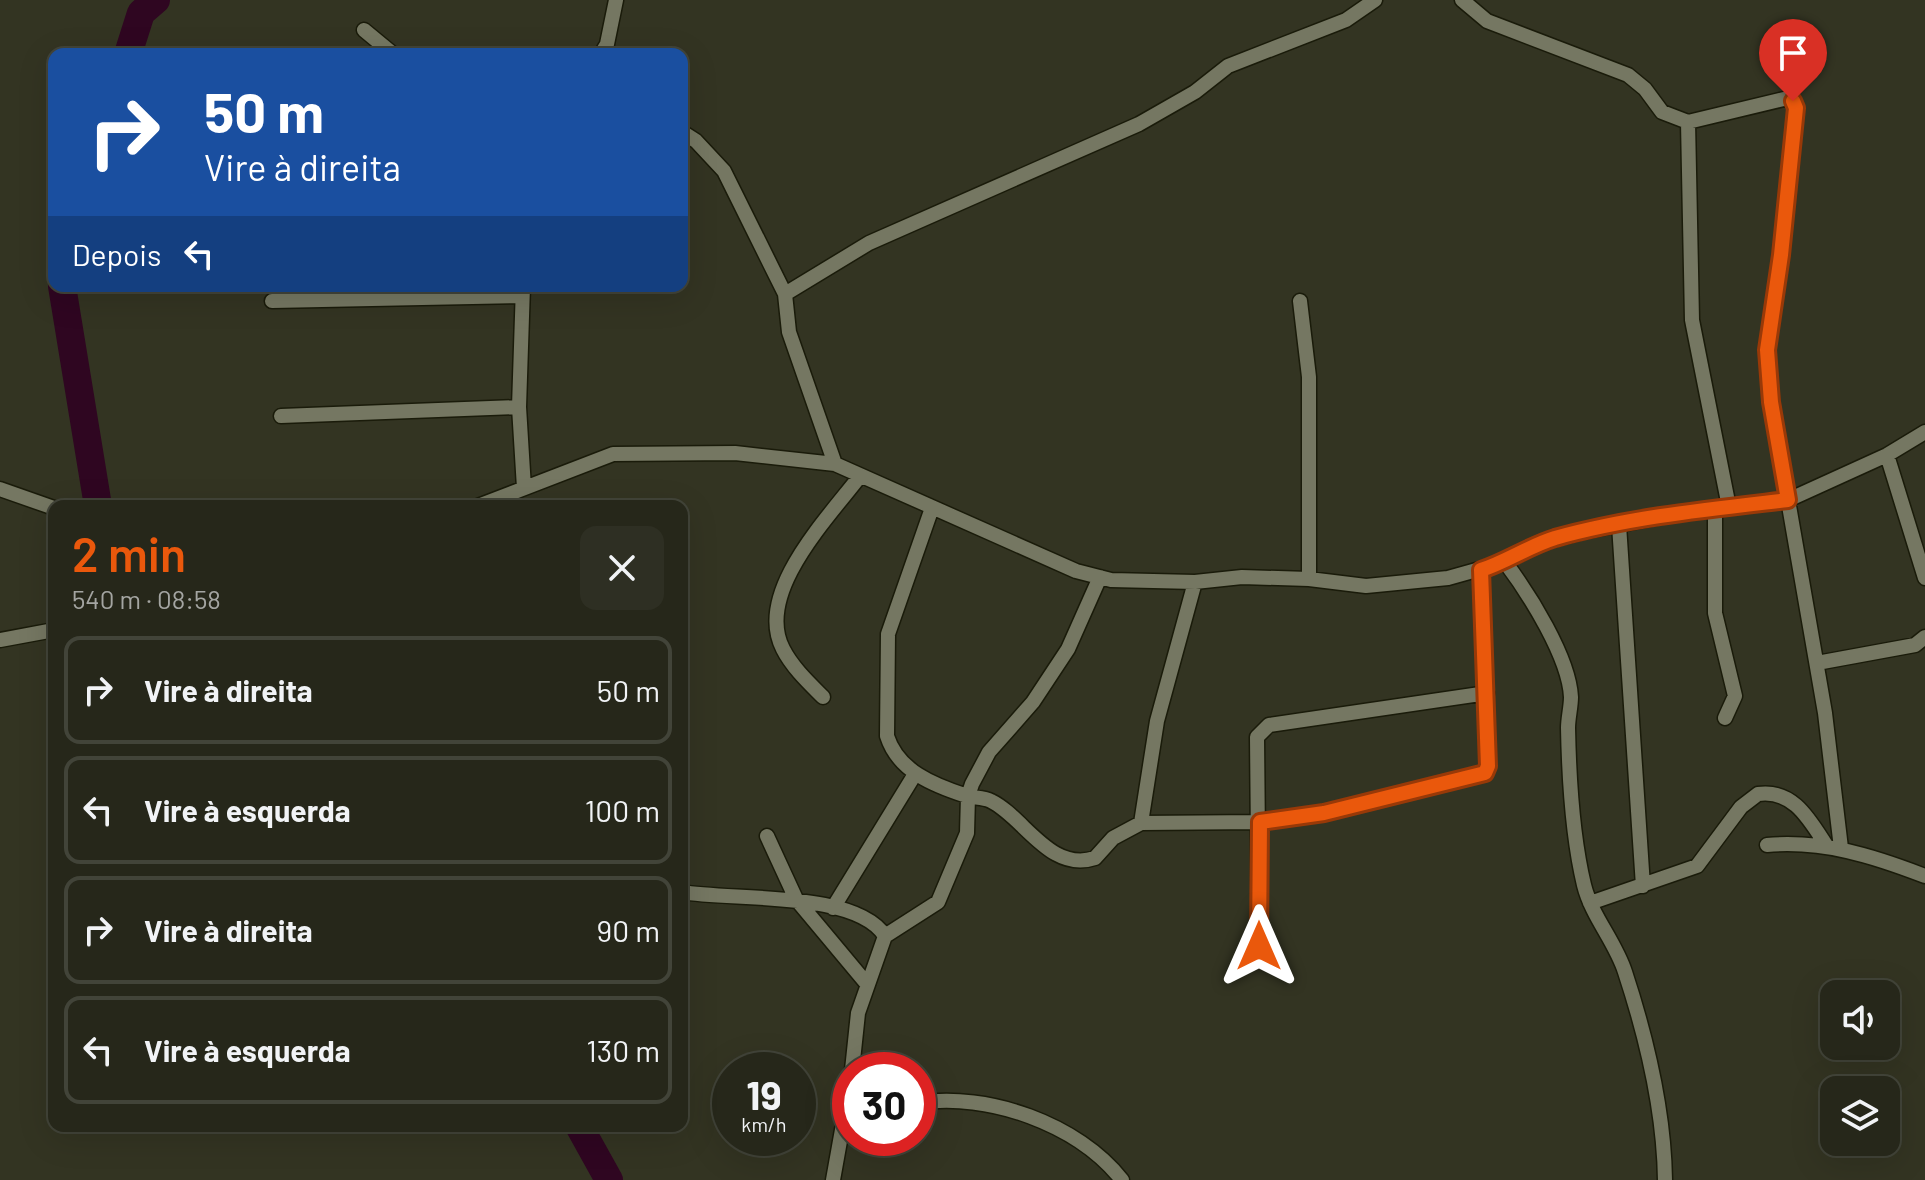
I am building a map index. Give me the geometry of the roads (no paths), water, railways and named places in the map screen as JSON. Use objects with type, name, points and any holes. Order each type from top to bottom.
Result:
[{"type":"street","points":[[608,48],[616,0]]},
{"type":"street","points":[[785,294],[869,243],[1139,124],[1195,92],[1228,66],[1346,20],[1375,0]]},
{"type":"street","points":[[1462,0],[1487,21],[1628,75],[1645,89],[1662,112],[1688,122],[1788,98],[1796,108],[1781,255],[1767,350],[1771,402],[1817,663],[1834,846]]},
{"type":"street","points":[[364,30],[386,48]]},
{"type":"street","points":[[1688,122],[1687,181],[1694,255],[1692,320],[1722,508],[1715,613],[1735,696],[1725,718]]},
{"type":"street","points":[[688,136],[724,171],[785,294],[789,332],[835,464]]},
{"type":"street","points":[[272,301],[497,292]]},
{"type":"street","points":[[522,292],[519,407],[524,488]]},
{"type":"street","points":[[1300,301],[1309,377],[1309,579]]},
{"type":"street","points":[[281,416],[519,407]]},
{"type":"street","points":[[493,500],[613,454],[735,453],[835,464],[1076,571],[1100,577],[1195,582],[1242,577],[1309,579],[1366,586],[1448,578],[1505,562],[1541,543],[1619,525],[1788,500],[1887,455],[1925,432]]},
{"type":"street","points":[[1887,455],[1925,578]]},
{"type":"street","points":[[823,697],[782,648],[777,618],[780,591],[803,551],[860,476]]},
{"type":"street","points":[[0,489],[48,506]]},
{"type":"street","points":[[932,508],[888,634],[887,736],[898,762],[915,774],[968,796],[990,800],[1044,847],[1078,859],[1095,858],[1113,838],[1141,823],[1260,822],[1324,813],[1479,777],[1488,766],[1481,570]]},
{"type":"street","points":[[1619,525],[1643,886]]},
{"type":"street","points":[[1505,562],[1534,600],[1564,667],[1571,696],[1568,725],[1581,868],[1590,903],[1617,953],[1640,1017],[1659,1108],[1665,1180]]},
{"type":"street","points":[[854,1052],[858,1013],[885,936],[938,902],[967,833],[968,796],[989,752],[1033,702],[1068,649],[1100,577]]},
{"type":"street","points":[[1141,823],[1157,721],[1195,582]]},
{"type":"street","points":[[0,640],[48,631]]},
{"type":"street","points":[[1817,663],[1915,645],[1925,637]]},
{"type":"street","points":[[1259,946],[1257,737],[1269,725],[1487,693]]},
{"type":"street","points":[[833,908],[915,774]]},
{"type":"street","points":[[1590,903],[1702,862],[1741,807],[1758,794],[1782,795],[1799,807],[1834,846]]},
{"type":"street","points":[[767,836],[796,899],[867,984]]},
{"type":"street","points":[[1767,845],[1834,846],[1925,876]]},
{"type":"street","points":[[688,893],[736,899],[796,899],[833,908],[878,926],[885,936]]},
{"type":"street","points":[[936,1100],[972,1103],[1027,1114],[1047,1123],[1111,1167],[1122,1180]]},
{"type":"street","points":[[833,1180],[838,1156]]},
{"type":"waterway","points":[[130,48],[141,13],[156,0]]},
{"type":"waterway","points":[[63,292],[97,500]]},
{"type":"waterway","points":[[582,1132],[609,1180]]}]
